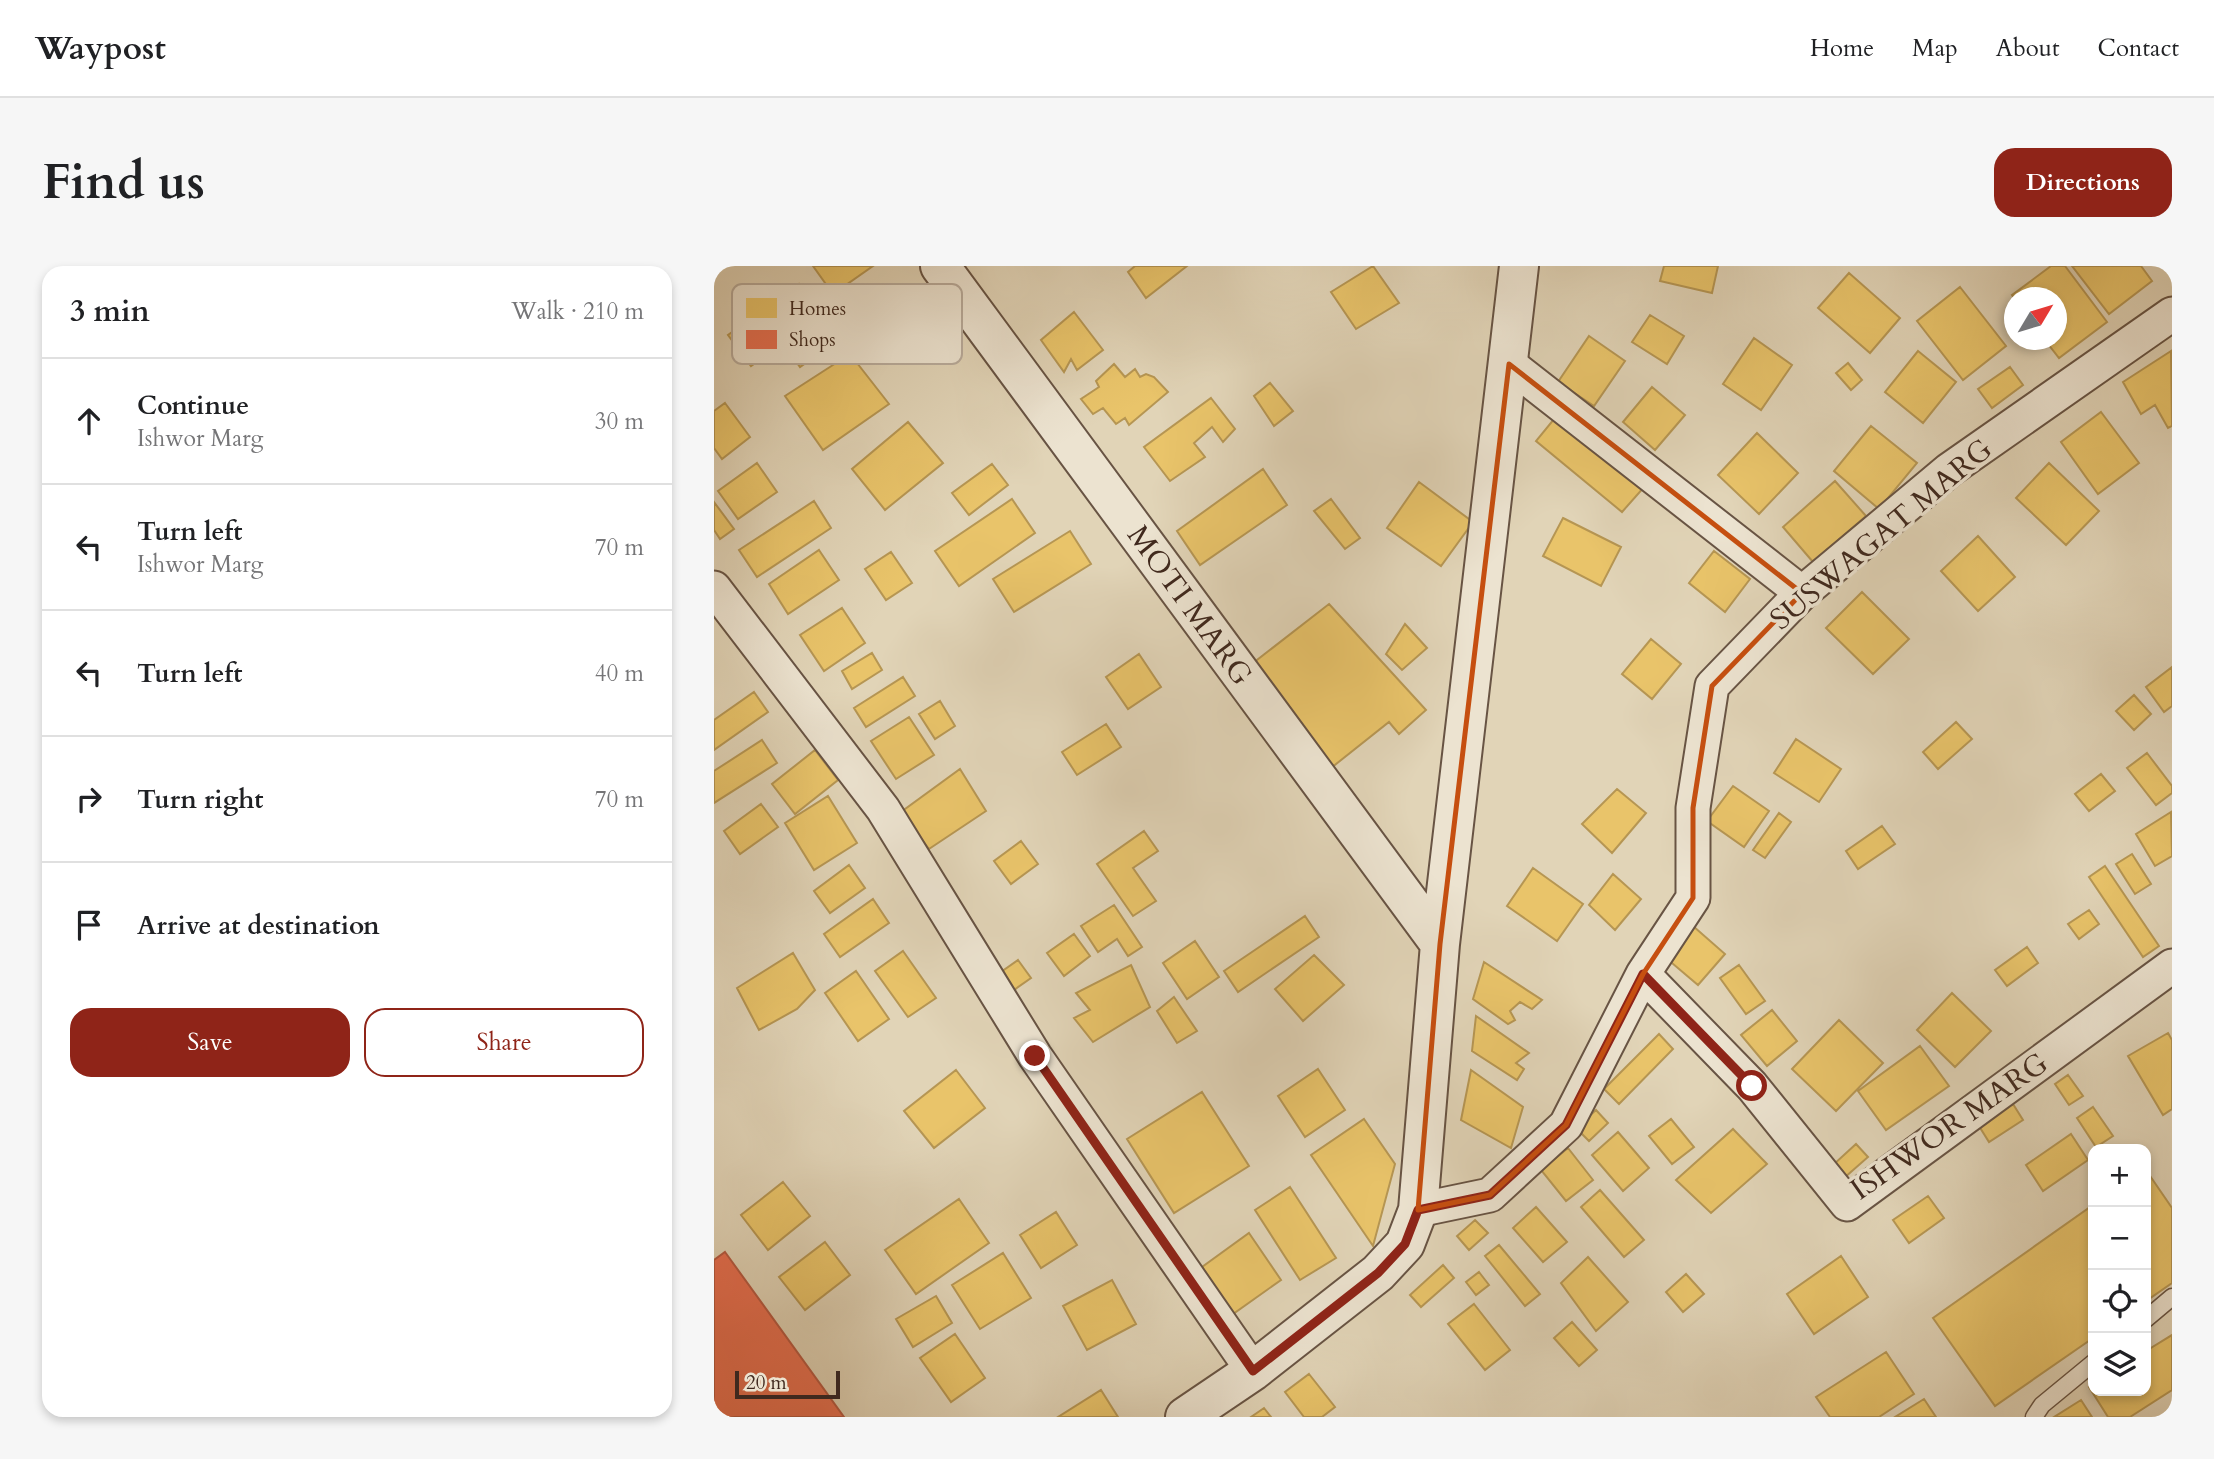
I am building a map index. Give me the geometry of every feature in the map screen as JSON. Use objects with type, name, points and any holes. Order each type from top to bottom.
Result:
[{"type":"street","name":"MOTI MARG","points":[[940,266],[953,284]]},
{"type":"street","points":[[1185,1417],[1253,1371],[1378,1273],[1405,1244],[1418,1210],[1440,944],[1519,266]]},
{"type":"street","name":"MOTI MARG","points":[[962,296],[1440,944]]},
{"type":"street","name":"SUSWAGAT MARG","points":[[1643,974],[1693,898],[1693,808],[1712,687],[1802,593],[1949,470],[2172,314]]},
{"type":"street","points":[[1508,364],[1802,593]]},
{"type":"street","points":[[714,588],[883,809],[1035,1056],[1253,1371]]},
{"type":"street","name":"ISHWOR MARG","points":[[1643,974],[1752,1086],[1847,1204],[2172,966]]},
{"type":"street","points":[[1418,1210],[1490,1195],[1566,1125],[1643,974]]},
{"type":"lane","points":[[2151,1315],[2172,1297]]},
{"type":"lane","points":[[2034,1417],[2042,1405],[2088,1367]]},
{"type":"highlighted area","points":[[1509,364],[1802,593],[1712,686],[1693,808],[1693,898],[1643,974],[1566,1125],[1490,1195],[1418,1210],[1440,944]]},
{"type":"building: Homes","points":[[813,266],[873,266],[847,284],[826,284]]},
{"type":"building: Homes","points":[[1135,266],[1187,266],[1146,298],[1128,272]]},
{"type":"building: Homes","points":[[1373,266],[1399,303],[1356,329],[1331,292]]},
{"type":"building: Homes","points":[[1664,266],[1718,266],[1712,293],[1660,281]]},
{"type":"building: Homes","points":[[2051,266],[2065,266],[2107,322],[2059,358],[2053,350],[2067,350],[2067,287],[2023,287]]},
{"type":"building: Homes","points":[[2072,266],[2141,266],[2152,281],[2109,314]]},
{"type":"building: Homes","points":[[1849,273],[1900,318],[1870,353],[1818,308]]},
{"type":"building: Homes","points":[[1960,287],[2004,343],[2004,348],[1963,380],[1917,321]]},
{"type":"building: Homes","points":[[1074,312],[1103,350],[1077,370],[1071,359],[1064,372],[1041,340]]},
{"type":"building: Homes","points":[[1650,315],[1684,336],[1667,364],[1632,342]]},
{"type":"building: Homes","points":[[1589,336],[1625,361],[1594,406],[1558,382]]},
{"type":"building: Homes","points":[[1754,338],[1792,365],[1761,410],[1723,384]]},
{"type":"building: Homes","points":[[1918,351],[1956,382],[1923,423],[1885,392]]},
{"type":"building: Homes","points":[[2171,351],[2172,426],[2168,428],[2155,405],[2141,414],[2123,382]]},
{"type":"building: Homes","points":[[1848,363],[1862,380],[1851,390],[1836,373]]},
{"type":"building: Homes","points":[[835,364],[858,364],[889,404],[823,450],[785,396]]},
{"type":"building: Homes","points":[[1114,364],[1125,377],[1135,369],[1140,377],[1146,374],[1154,377],[1168,392],[1129,425],[1125,418],[1116,424],[1103,408],[1093,414],[1081,399],[1099,387],[1096,381]]},
{"type":"building: Homes","points":[[2010,367],[2023,385],[1992,408],[1978,389]]},
{"type":"building: Homes","points":[[1270,383],[1293,411],[1274,426],[1254,396]]},
{"type":"building: Homes","points":[[1652,387],[1685,415],[1655,450],[1623,422]]},
{"type":"building: Homes","points":[[1211,398],[1235,429],[1223,442],[1212,427],[1194,443],[1205,457],[1170,481],[1144,447]]},
{"type":"building: Homes","points":[[725,403],[750,437],[722,459],[714,448],[714,411]]},
{"type":"building: Homes","points":[[2101,412],[2139,463],[2098,494],[2061,442]]},
{"type":"building: Homes","points":[[1559,413],[1645,486],[1622,512],[1536,441]]},
{"type":"building: Homes","points":[[908,422],[943,463],[885,510],[852,469]]},
{"type":"building: Homes","points":[[1871,426],[1917,463],[1879,509],[1834,471]]},
{"type":"building: Homes","points":[[1757,433],[1798,473],[1759,514],[1718,475]]},
{"type":"building: Homes","points":[[757,463],[777,492],[738,519],[718,491]]},
{"type":"building: Homes","points":[[2049,463],[2099,511],[2066,545],[2016,498]]},
{"type":"building: Homes","points":[[992,464],[1008,485],[969,515],[952,493]]},
{"type":"building: Homes","points":[[1263,469],[1287,505],[1200,565],[1177,531]]},
{"type":"building: Homes","points":[[1835,481],[1866,516],[1813,562],[1783,527]]},
{"type":"building: Homes","points":[[1419,482],[1473,522],[1441,566],[1387,528]]},
{"type":"building: Homes","points":[[1012,499],[1035,533],[959,586],[935,551]]},
{"type":"building: Homes","points":[[1331,499],[1360,538],[1345,549],[1314,511]]},
{"type":"building: Homes","points":[[814,501],[831,528],[757,577],[739,550]]},
{"type":"building: Homes","points":[[714,502],[734,529],[720,539],[714,530]]},
{"type":"building: Homes","points":[[1563,518],[1621,547],[1601,586],[1543,556]]},
{"type":"building: Homes","points":[[1070,531],[1091,564],[1014,612],[993,579]]},
{"type":"building: Homes","points":[[1978,536],[2015,577],[1978,611],[1941,571]]},
{"type":"building: Homes","points":[[819,550],[839,580],[788,614],[769,584]]},
{"type":"building: Homes","points":[[1714,551],[1750,579],[1725,612],[1689,583]]},
{"type":"building: Homes","points":[[891,552],[912,583],[886,600],[865,569]]},
{"type":"building: Homes","points":[[1862,592],[1909,639],[1873,674],[1826,628]]},
{"type":"building: Homes","points":[[1329,604],[1426,710],[1399,734],[1389,722],[1326,772],[1248,667]]},
{"type":"building: Homes","points":[[842,608],[865,643],[824,671],[800,635]]},
{"type":"building: Homes","points":[[1405,624],[1427,648],[1402,670],[1386,654]]},
{"type":"building: Homes","points":[[1651,639],[1681,664],[1652,699],[1622,674]]},
{"type":"building: Homes","points":[[872,653],[882,670],[852,689],[842,671]]},
{"type":"building: Homes","points":[[1139,654],[1161,687],[1128,709],[1106,677]]},
{"type":"building: Homes","points":[[2172,667],[2172,706],[2164,712],[2146,687]]},
{"type":"building: Homes","points":[[903,677],[915,696],[866,727],[854,708]]},
{"type":"building: Homes","points":[[754,692],[768,712],[714,750],[714,720]]},
{"type":"building: Homes","points":[[2134,695],[2151,714],[2134,730],[2116,711]]},
{"type":"building: Homes","points":[[940,701],[955,726],[935,739],[919,714]]},
{"type":"building: Homes","points":[[909,717],[934,755],[896,779],[871,741]]},
{"type":"building: Homes","points":[[1956,722],[1972,739],[1938,769],[1923,752]]},
{"type":"building: Homes","points":[[1106,724],[1121,747],[1077,775],[1062,752]]},
{"type":"building: Homes","points":[[1796,739],[1841,769],[1819,802],[1774,773]]},
{"type":"building: Homes","points":[[762,740],[777,763],[714,803],[714,771]]},
{"type":"building: Homes","points":[[815,750],[838,780],[795,814],[772,784]]},
{"type":"building: Homes","points":[[2147,753],[2172,786],[2172,793],[2156,805],[2127,768]]},
{"type":"building: Homes","points":[[960,769],[986,811],[929,849],[901,812]]},
{"type":"building: Homes","points":[[2101,774],[2115,791],[2089,811],[2075,794]]},
{"type":"building: Homes","points":[[1733,786],[1769,811],[1744,847],[1707,821]]},
{"type":"building: Homes","points":[[1617,789],[1646,813],[1612,853],[1582,824]]},
{"type":"building: Homes","points":[[828,796],[857,843],[814,870],[785,823]]},
{"type":"building: Homes","points":[[761,804],[778,827],[740,854],[724,831]]},
{"type":"building: Homes","points":[[2171,812],[2172,856],[2155,866],[2136,834]]},
{"type":"building: Homes","points":[[1779,813],[1791,822],[1765,858],[1753,850]]},
{"type":"building: Homes","points":[[1882,826],[1895,844],[1858,869],[1846,851]]},
{"type":"building: Homes","points":[[1144,831],[1158,851],[1133,868],[1156,901],[1133,916],[1097,864]]},
{"type":"building: Homes","points":[[1021,841],[1038,864],[1011,884],[994,861]]},
{"type":"building: Homes","points":[[2132,854],[2151,884],[2135,894],[2116,864]]},
{"type":"building: Homes","points":[[849,865],[865,888],[830,913],[814,891]]},
{"type":"building: Homes","points":[[2105,866],[2159,946],[2143,957],[2089,877]]},
{"type":"building: Homes","points":[[1533,868],[1583,904],[1557,941],[1507,906]]},
{"type":"building: Homes","points":[[1613,874],[1641,899],[1615,930],[1589,905]]},
{"type":"building: Homes","points":[[873,899],[889,923],[840,957],[824,934]]},
{"type":"building: Homes","points":[[1114,905],[1142,947],[1128,956],[1117,939],[1098,952],[1081,926]]},
{"type":"building: Homes","points":[[2089,910],[2099,924],[2079,939],[2068,924]]},
{"type":"building: Homes","points":[[1305,916],[1319,937],[1238,992],[1224,971]]},
{"type":"building: Homes","points":[[1693,926],[1725,954],[1698,985],[1666,958]]},
{"type":"building: Homes","points":[[1074,934],[1090,956],[1064,976],[1047,953]]},
{"type":"building: Homes","points":[[1195,941],[1219,977],[1187,999],[1163,963]]},
{"type":"building: Homes","points":[[2027,947],[2038,963],[2007,986],[1995,970]]},
{"type":"building: Homes","points":[[903,951],[936,998],[908,1017],[875,971]]},
{"type":"building: Homes","points":[[793,953],[815,990],[797,1009],[759,1030],[737,988]]},
{"type":"building: Homes","points":[[1314,955],[1344,985],[1303,1021],[1275,989]]},
{"type":"building: Homes","points":[[1018,960],[1031,978],[1014,990],[1001,972]]},
{"type":"building: Homes","points":[[1484,962],[1542,1000],[1532,1009],[1520,1002],[1510,1011],[1515,1020],[1508,1024],[1473,999]]},
{"type":"building: Homes","points":[[1131,965],[1150,1007],[1093,1042],[1074,1018],[1090,1010],[1076,993]]},
{"type":"building: Homes","points":[[1739,965],[1765,1001],[1746,1014],[1720,978]]},
{"type":"building: Homes","points":[[856,971],[889,1019],[858,1041],[825,993]]},
{"type":"building: Homes","points":[[1952,993],[1991,1031],[1955,1067],[1917,1030]]},
{"type":"building: Homes","points":[[1174,997],[1197,1031],[1177,1043],[1157,1011]]},
{"type":"building: Homes","points":[[1772,1010],[1797,1041],[1767,1066],[1741,1035]]},
{"type":"building: Homes","points":[[1476,1016],[1529,1053],[1516,1063],[1524,1069],[1517,1080],[1472,1051]]},
{"type":"building: Homes","points":[[1839,1020],[1883,1063],[1836,1111],[1792,1069]]},
{"type":"building: Homes","points":[[2168,1033],[2172,1040],[2172,1109],[2163,1115],[2128,1056]]},
{"type":"building: Homes","points":[[1659,1034],[1673,1049],[1619,1104],[1604,1089]]},
{"type":"building: Homes","points":[[1920,1046],[1949,1086],[1886,1130],[1858,1091]]},
{"type":"building: Homes","points":[[1318,1069],[1345,1110],[1305,1137],[1278,1096]]},
{"type":"building: Homes","points":[[956,1070],[985,1108],[934,1148],[904,1111]]},
{"type":"building: Homes","points":[[1471,1070],[1523,1107],[1511,1148],[1461,1120]]},
{"type":"building: Homes","points":[[2068,1075],[2083,1096],[2069,1105],[2055,1084]]},
{"type":"building: Homes","points":[[1202,1092],[1249,1166],[1174,1213],[1127,1139]]},
{"type":"building: Homes","points":[[2013,1104],[2023,1120],[1989,1142],[1979,1126]]},
{"type":"building: Homes","points":[[2093,1107],[2113,1136],[2101,1144],[2094,1144],[2077,1118]]},
{"type":"building: Homes","points":[[1596,1110],[1608,1123],[1589,1141],[1576,1128]]},
{"type":"building: Homes","points":[[1364,1119],[1395,1164],[1373,1246],[1311,1155]]},
{"type":"building: Homes","points":[[1671,1119],[1694,1147],[1672,1164],[1649,1136]]},
{"type":"building: Homes","points":[[1733,1129],[1767,1164],[1711,1213],[1676,1180]]},
{"type":"building: Homes","points":[[1618,1132],[1649,1168],[1623,1191],[1592,1155]]},
{"type":"building: Homes","points":[[2071,1134],[2088,1160],[2043,1191],[2026,1165]]},
{"type":"building: Homes","points":[[1856,1144],[1868,1157],[1844,1178],[1833,1165]]},
{"type":"building: Homes","points":[[1568,1148],[1593,1180],[1566,1201],[1541,1170]]},
{"type":"building: Homes","points":[[2151,1177],[2172,1208],[2172,1283],[2151,1298]]},
{"type":"building: Homes","points":[[783,1182],[810,1216],[768,1250],[741,1215]]},
{"type":"building: Homes","points":[[1290,1187],[1336,1258],[1300,1280],[1255,1210]]},
{"type":"building: Homes","points":[[1600,1190],[1644,1240],[1624,1257],[1581,1207]]},
{"type":"building: Homes","points":[[1928,1196],[1944,1218],[1909,1243],[1893,1220]]},
{"type":"building: Homes","points":[[959,1199],[989,1243],[916,1294],[885,1250]]},
{"type":"building: Homes","points":[[1536,1207],[1567,1242],[1543,1262],[1513,1228]]},
{"type":"building: Homes","points":[[2088,1209],[2088,1341],[1995,1406],[1933,1318]]},
{"type":"building: Homes","points":[[1056,1212],[1077,1245],[1041,1268],[1020,1235]]},
{"type":"building: Homes","points":[[1475,1220],[1488,1233],[1469,1250],[1457,1236]]},
{"type":"building: Homes","points":[[1249,1233],[1281,1280],[1233,1314],[1202,1267]]},
{"type":"building: Homes","points":[[825,1242],[850,1275],[805,1310],[779,1277]]},
{"type":"building: Homes","points":[[1499,1245],[1540,1294],[1525,1306],[1485,1256]]},
{"type":"building: Homes","points":[[1003,1253],[1031,1298],[980,1329],[952,1285]]},
{"type":"building: Homes","points":[[1841,1256],[1868,1297],[1814,1334],[1787,1294]]},
{"type":"building: Homes","points":[[1588,1257],[1628,1302],[1596,1331],[1561,1283]]},
{"type":"building: Homes","points":[[1443,1265],[1454,1278],[1421,1307],[1410,1295]]},
{"type":"building: Homes","points":[[1479,1272],[1489,1285],[1476,1295],[1466,1282]]},
{"type":"building: Homes","points":[[1686,1274],[1704,1294],[1683,1312],[1666,1292]]},
{"type":"building: Homes","points":[[1112,1280],[1136,1324],[1087,1350],[1063,1306]]},
{"type":"building: Homes","points":[[936,1296],[952,1323],[913,1347],[896,1319]]},
{"type":"building: Homes","points":[[1474,1304],[1510,1350],[1485,1370],[1448,1324]]},
{"type":"building: Homes","points":[[1572,1322],[1597,1350],[1579,1366],[1554,1338]]},
{"type":"building: Homes","points":[[955,1334],[985,1378],[951,1402],[920,1358]]},
{"type":"building: Homes","points":[[2172,1335],[2172,1390],[2130,1417],[2108,1417],[2095,1396],[2151,1396],[2151,1348]]},
{"type":"building: Homes","points":[[1886,1352],[1914,1394],[1879,1417],[1830,1417],[1816,1397]]},
{"type":"building: Homes","points":[[1309,1374],[1335,1407],[1322,1417],[1304,1417],[1285,1392]]},
{"type":"building: Homes","points":[[1101,1390],[1118,1417],[1058,1417]]},
{"type":"building: Homes","points":[[1924,1399],[1936,1417],[1895,1417]]},
{"type":"building: Homes","points":[[2081,1400],[2092,1417],[2054,1417]]},
{"type":"building: Homes","points":[[1264,1408],[1271,1417],[1251,1417]]},
{"type":"building: Shops","points":[[725,1252],[844,1417],[714,1417],[714,1260]]},
{"type":"route","points":[[1035,1056],[1253,1371],[1378,1273],[1405,1244],[1418,1210],[1490,1195],[1566,1125],[1643,974],[1752,1086]]}]
